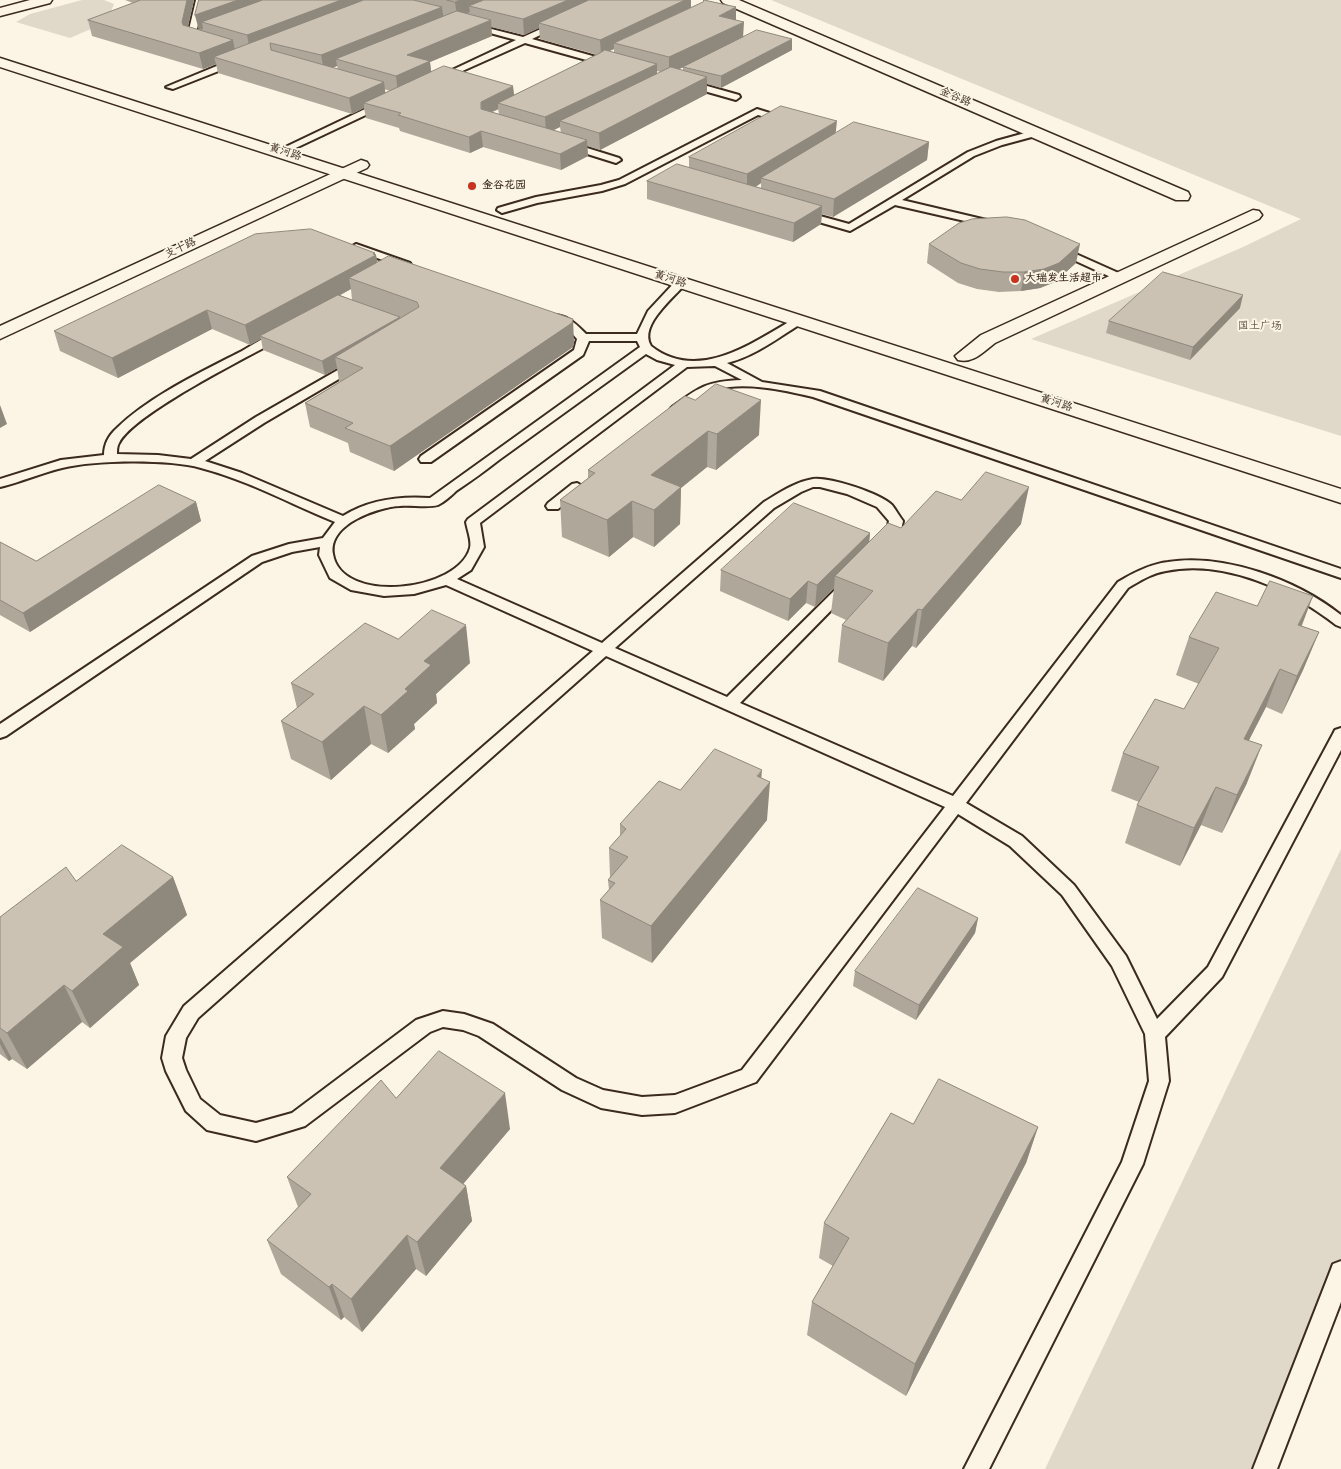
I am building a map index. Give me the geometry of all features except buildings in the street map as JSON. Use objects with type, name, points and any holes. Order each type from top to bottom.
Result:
[{"type":"main road","points":[[0,4],[16,0]]},
{"type":"main road","points":[[0,12],[45,0]]},
{"type":"main road","name":"金谷路","points":[[728,0],[1182,196]]},
{"type":"main road","name":"黄河路","points":[[0,49],[353,169],[680,284],[798,320],[1341,496]]},
{"type":"main road","name":"黄河路","points":[[0,62],[288,148]]},
{"type":"main road","name":"黄河路","points":[[353,169],[502,210],[1031,377]]},
{"type":"main road","name":"支十路","points":[[0,333],[353,169]]},
{"type":"main road","points":[[965,356],[988,339],[1253,215]]},
{"type":"lane","points":[[191,38],[200,0]]},
{"type":"lane","points":[[467,18],[476,15]]},
{"type":"lane","points":[[424,85],[568,20]]},
{"type":"lane","points":[[458,22],[618,65]]},
{"type":"lane","points":[[191,38],[208,32]]},
{"type":"lane","points":[[191,38],[208,43]]},
{"type":"lane","points":[[589,70],[609,56]]},
{"type":"lane","points":[[170,87],[242,59]]},
{"type":"lane","points":[[680,82],[736,97]]},
{"type":"lane","points":[[288,148],[397,97],[379,92]]},
{"type":"lane","points":[[502,210],[536,200],[614,185],[655,170],[757,112],[793,122]]},
{"type":"lane","points":[[794,211],[850,228],[971,154],[999,143],[1036,133]]},
{"type":"lane","points":[[557,142],[616,160]]},
{"type":"lane","points":[[892,201],[1001,226]]},
{"type":"lane","points":[[343,243],[410,267]]},
{"type":"lane","points":[[1052,246],[1119,277]]},
{"type":"lane","points":[[389,274],[410,267]]},
{"type":"lane","points":[[680,284],[647,319],[643,343],[433,502],[405,501],[386,503],[368,508],[344,521],[327,542],[326,559],[334,573],[351,585],[368,590],[404,592],[431,586],[459,573],[474,558],[478,547],[478,534],[473,522],[685,363]]},
{"type":"lane","points":[[426,459],[579,352],[583,344],[583,338],[570,323],[542,314]]},
{"type":"lane","points":[[583,338],[643,343],[656,355],[685,363],[717,362],[734,357],[753,348],[798,320]]},
{"type":"lane","points":[[111,458],[112,442],[128,424],[168,397],[288,330]]},
{"type":"lane","points":[[193,463],[260,420],[372,354]]},
{"type":"lane","points":[[717,362],[760,385]]},
{"type":"lane","points":[[667,418],[705,389],[727,385],[783,387],[816,394],[1341,574]]},
{"type":"lane","points":[[0,483],[61,464],[111,458],[158,459],[202,464],[237,476],[344,521]]},
{"type":"lane","points":[[553,506],[591,476]]},
{"type":"lane","points":[[875,558],[893,535],[896,521],[886,507],[864,496],[840,488],[815,483],[786,494],[769,505],[191,1012],[176,1036],[172,1058],[176,1072],[193,1105],[214,1123],[256,1132],[298,1120],[424,1026],[443,1019],[464,1022],[486,1030],[569,1084],[601,1099],[642,1106],[675,1104],[723,1087],[749,1076],[1123,585],[1148,571],[1170,566],[1193,564],[1255,575],[1328,610],[1341,622]]},
{"type":"lane","points":[[0,732],[257,558],[289,548],[327,542]]},
{"type":"lane","points":[[729,705],[861,572]]},
{"type":"lane","points":[[446,580],[955,804],[1016,841],[1068,890],[1119,961],[1155,1034],[1159,1081],[1132,1164],[976,1469]]},
{"type":"lane","points":[[1155,1034],[1215,972],[1341,734]]},
{"type":"lane","points":[[1265,1469],[1341,1272]]},
{"type":"green space","points":[[82,0],[104,0],[114,4],[107,22],[70,38],[16,22],[30,14]]},
{"type":"green space","name":"国土广场","points":[[771,0],[1341,0],[1341,436],[1031,339],[1243,247],[1301,219]]},
{"type":"green space","points":[[1341,849],[1341,1272],[1265,1469],[1045,1469]]},
{"type":"place","name":"金谷花园","points":[[472,186]]},
{"type":"place","name":"大瑞发生活超市","points":[[1015,279]]}]
